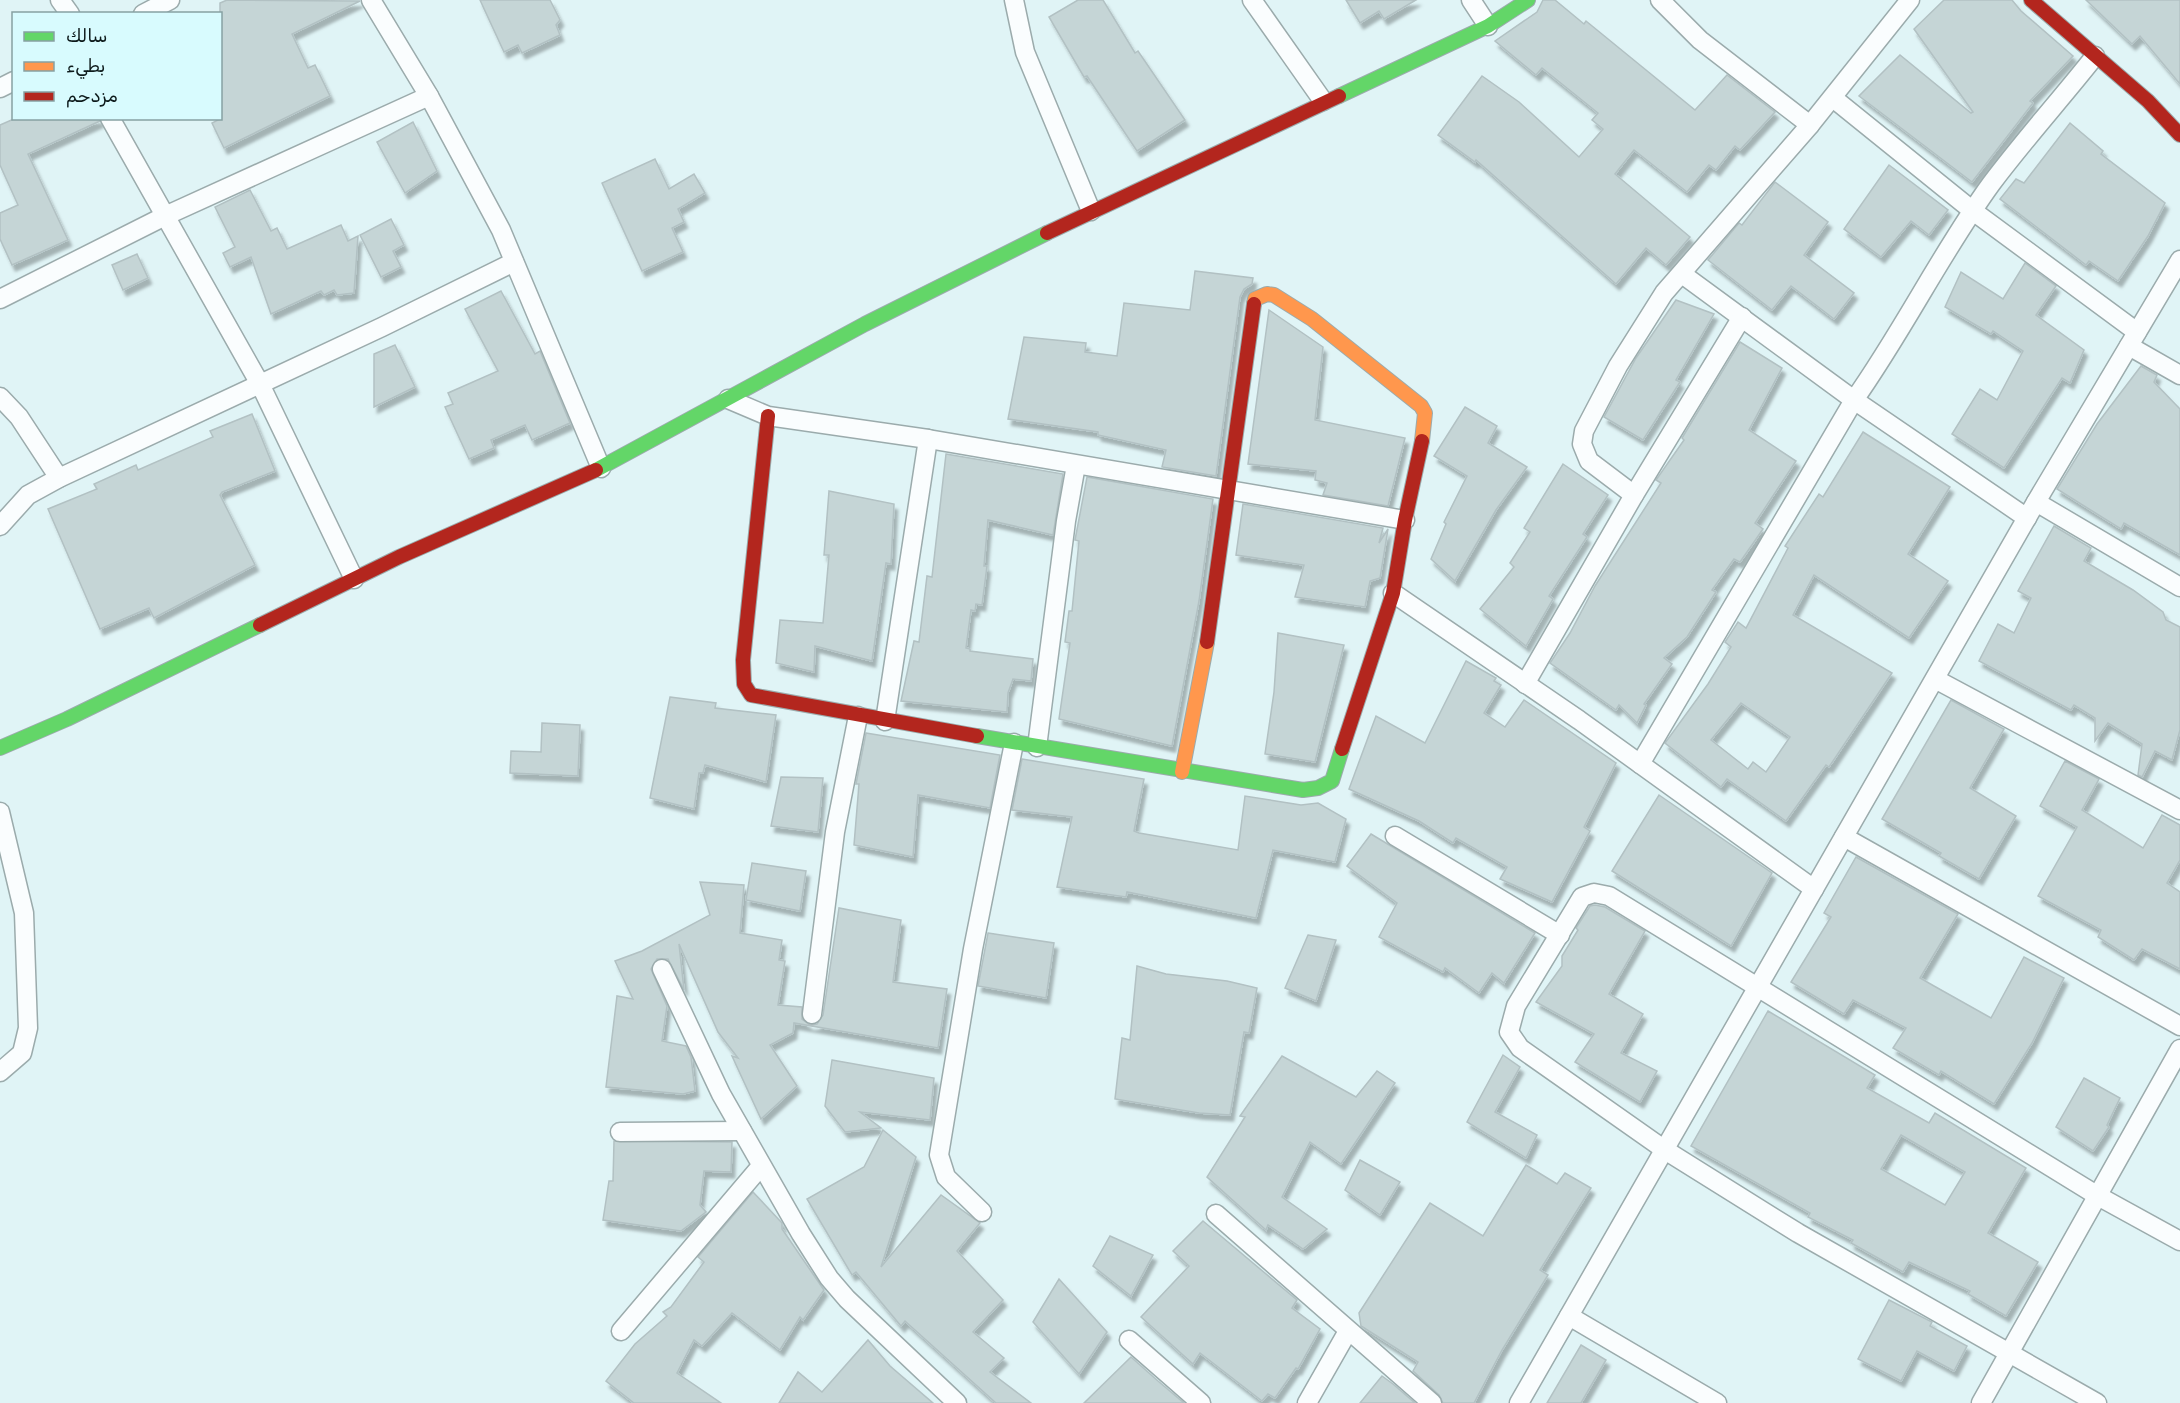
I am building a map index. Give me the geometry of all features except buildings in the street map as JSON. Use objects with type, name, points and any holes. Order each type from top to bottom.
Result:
[{"type":"street","points":[[147,12],[170,0]]},
{"type":"street","points":[[371,0],[429,96],[501,230],[601,468]]},
{"type":"street","points":[[1014,0],[1025,52],[1091,211]]},
{"type":"street","points":[[1252,0],[1323,101]]},
{"type":"street","points":[[1471,0],[1488,26]]},
{"type":"street","points":[[0,748],[67,719],[354,579],[601,468],[865,324],[1091,211],[1488,26],[1528,0]]},
{"type":"street","points":[[1660,0],[1700,40],[1810,125]]},
{"type":"street","points":[[1634,495],[1589,460],[1582,444],[1584,431],[1664,293],[1833,98],[1904,2]]},
{"type":"street","points":[[2042,4],[2095,56],[2148,101],[2180,135]]},
{"type":"street","points":[[1640,764],[1854,400],[1885,356],[1973,211],[1991,184],[2095,56]]},
{"type":"street","points":[[0,298],[165,216],[429,96]]},
{"type":"street","points":[[1833,98],[2180,375]]},
{"type":"street","points":[[111,120],[260,384],[354,579]]},
{"type":"street","points":[[1519,1403],[2031,510],[2180,260]]},
{"type":"street","points":[[0,526],[28,495],[59,478],[514,262]]},
{"type":"street","points":[[1682,274],[1854,400],[2031,510],[2180,587]]},
{"type":"street","points":[[768,416],[743,660],[744,684],[755,697],[1182,772],[1303,790],[1318,788],[1332,781],[1393,593],[1405,520],[1424,434],[1425,412],[1421,406],[1312,319],[1274,295],[1267,294],[1255,299],[1252,307],[1214,603],[1182,772]]},
{"type":"street","points":[[1526,684],[1634,495],[1742,317]]},
{"type":"street","points":[[0,397],[20,417],[59,478]]},
{"type":"street","points":[[728,399],[768,416],[927,439],[1405,520]]},
{"type":"street","points":[[885,721],[927,439]]},
{"type":"street","points":[[1037,747],[1066,521],[1076,465]]},
{"type":"street","points":[[1393,593],[1640,764],[1814,889]]},
{"type":"street","points":[[1935,679],[2180,810]]},
{"type":"street","points":[[812,1014],[835,832],[858,716]]},
{"type":"street","points":[[982,1212],[946,1177],[939,1155],[974,949],[1014,743]]},
{"type":"street","points":[[0,812],[24,912],[28,1028],[22,1053],[0,1072]]},
{"type":"street","points":[[1395,836],[1560,935]]},
{"type":"street","points":[[1844,837],[2180,1026]]},
{"type":"street","points":[[2097,1403],[1798,1233],[1665,1150],[1520,1048],[1512,1039],[1509,1026],[1516,1006],[1582,897],[1594,893],[1609,896],[2098,1196],[2180,1242]]},
{"type":"street","points":[[662,969],[721,1094],[829,1278],[847,1299],[957,1403]]},
{"type":"street","points":[[1981,1403],[2180,1049]]},
{"type":"street","points":[[620,1132],[742,1131]]},
{"type":"street","points":[[621,1331],[762,1166]]},
{"type":"street","points":[[1216,1214],[1432,1403]]},
{"type":"street","points":[[1569,1316],[1717,1403]]},
{"type":"street","points":[[1307,1403],[1348,1331]]},
{"type":"street","points":[[1130,1340],[1201,1403]]},
{"type":"traffic: fast","points":[[1339,96],[1488,26],[1528,0]]},
{"type":"traffic: fast","points":[[596,470],[865,324],[1047,233]]},
{"type":"traffic: fast","points":[[0,748],[67,719],[260,625]]},
{"type":"traffic: fast","points":[[977,736],[1303,790],[1318,788],[1332,781],[1342,749]]},
{"type":"traffic: slow","points":[[1254,304],[1255,299],[1267,294],[1274,295],[1312,319],[1421,406],[1425,413],[1422,441]]},
{"type":"traffic: slow","points":[[1182,772],[1207,642]]},
{"type":"traffic: jam","points":[[2031,0],[2148,101],[2180,135]]},
{"type":"traffic: jam","points":[[1047,233],[1339,96]]},
{"type":"traffic: jam","points":[[1207,642],[1254,304]]},
{"type":"traffic: jam","points":[[768,416],[743,660],[744,684],[751,695],[977,736]]},
{"type":"traffic: jam","points":[[1342,749],[1393,593],[1405,520],[1422,441]]},
{"type":"traffic: jam","points":[[260,625],[399,557],[596,470]]}]
